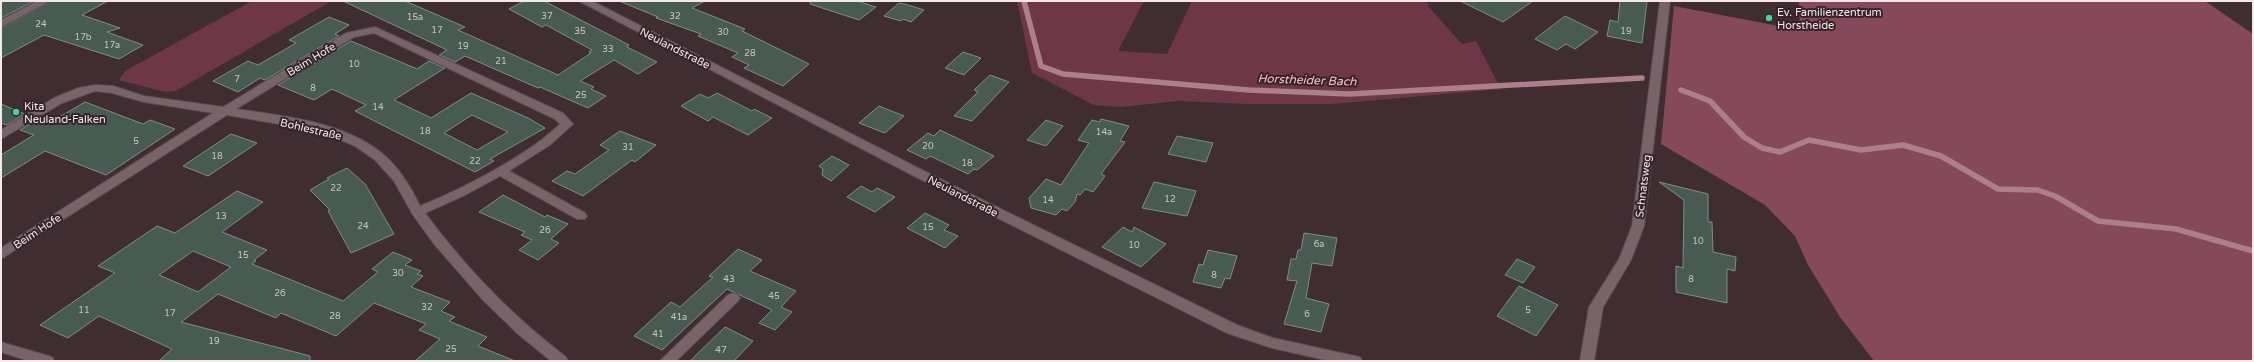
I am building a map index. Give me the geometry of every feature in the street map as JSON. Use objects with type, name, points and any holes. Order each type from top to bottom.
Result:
[{"type":"street","points":[[1,24],[45,1]]},
{"type":"street","name":"Neulandstraße","points":[[584,1],[920,174],[1232,330],[1272,343],[1355,361]]},
{"type":"street","name":"Schnatsweg","points":[[1588,361],[1589,341],[1596,307],[1625,260],[1638,226],[1665,1]]},
{"type":"street","name":"Beim Hofe","points":[[1,254],[197,128],[350,35],[364,31],[375,30],[559,116],[567,124],[556,136],[501,171],[449,199],[417,212]]},
{"type":"street","name":"Bohlestraße","points":[[1,135],[62,99],[82,91],[95,88],[111,89],[143,99],[297,124],[353,139],[378,156],[403,184],[417,212],[460,268],[504,312],[561,361]]},
{"type":"street","points":[[501,171],[581,216]]},
{"type":"street","points":[[667,361],[733,298]]},
{"type":"street","points":[[1,347],[47,361]]},
{"type":"shaded area","points":[[252,1],[323,1],[328,3],[176,91],[165,92],[119,80],[125,71]]},
{"type":"shaded area","points":[[1017,1],[1144,1],[1118,51],[1167,54],[1192,1],[1422,1],[1429,4],[1428,6],[1462,44],[1476,41],[1501,89],[1333,104],[1248,104],[1178,101],[1121,107],[1094,105],[1032,73]]},
{"type":"shaded area","points":[[1799,1],[2205,1],[2253,34],[2253,361],[1874,361],[1840,317],[1808,265],[1795,236],[1765,205],[1661,144],[1674,6],[1800,30]]},
{"type":"building","points":[[1,1],[34,1],[1,18]]},
{"type":"building","points":[[51,1],[108,1],[82,15],[120,28],[107,32],[143,45],[119,59],[44,35],[1,58],[1,28]]},
{"type":"building","points":[[343,1],[405,1],[465,27],[458,30],[558,75],[591,53],[589,52],[592,50],[546,25],[542,27],[509,9],[524,1],[544,1],[629,45],[627,47],[657,62],[638,74],[614,60],[580,81],[594,87],[591,89],[606,96],[588,108],[465,56],[455,62],[439,55],[447,50]]},
{"type":"building","points":[[619,1],[705,1],[692,8],[745,29],[742,31],[809,64],[783,86],[744,68],[749,65],[732,57],[738,53],[698,36],[701,34],[656,18],[658,17]]},
{"type":"building","points":[[811,1],[857,1],[876,7],[859,20],[810,4]]},
{"type":"building","points":[[1460,1],[1533,1],[1503,22]]},
{"type":"building","points":[[1620,1],[1647,1],[1642,43],[1607,36],[1610,20],[1618,22]]},
{"type":"building","points":[[899,3],[924,10],[911,22],[884,16]]},
{"type":"building","points":[[1565,16],[1598,32],[1575,49],[1566,44],[1557,50],[1535,39]]},
{"type":"building","points":[[329,17],[349,25],[335,34],[339,36],[265,80],[260,78],[238,92],[213,81],[248,61],[258,65],[296,43],[289,40]]},
{"type":"building","points":[[351,41],[417,69],[429,61],[445,68],[394,100],[431,118],[471,93],[528,118],[545,128],[490,159],[494,161],[475,172],[355,111],[366,105],[332,89],[314,100],[278,85]],"holes":[[[472,115],[508,132],[477,150],[444,133]]]},
{"type":"building","points":[[963,52],[981,58],[964,75],[945,68]]},
{"type":"building","points":[[990,75],[1009,82],[972,121],[954,116],[978,92],[974,90]]},
{"type":"building","points":[[717,93],[752,111],[754,109],[772,118],[748,135],[713,117],[708,121],[681,106],[700,94],[708,98]]},
{"type":"building","points":[[85,102],[143,124],[150,120],[175,129],[106,175],[45,151],[1,178],[1,155],[34,135],[20,130],[38,119],[49,123]]},
{"type":"building","points":[[1,104],[25,114],[7,125],[1,123]]},
{"type":"building","points":[[879,106],[904,116],[885,133],[859,123]]},
{"type":"building","points":[[1101,119],[1129,126],[1120,141],[1125,142],[1101,174],[1105,176],[1093,192],[1085,189],[1080,195],[1077,194],[1075,202],[1067,211],[1062,209],[1056,215],[1031,208],[1029,198],[1046,179],[1061,185],[1089,143],[1078,140],[1092,120],[1100,122]]},
{"type":"building","points":[[1046,120],[1063,126],[1046,146],[1027,140]]},
{"type":"building","points":[[940,130],[994,156],[977,170],[974,169],[968,174],[930,156],[926,159],[907,150],[928,133],[934,136]]},
{"type":"building","points":[[620,131],[656,145],[635,162],[632,160],[583,196],[552,181],[567,171],[575,174],[609,150],[600,145]]},
{"type":"building","points":[[231,134],[257,143],[208,176],[183,166]]},
{"type":"building","points":[[1177,136],[1213,143],[1206,162],[1168,154]]},
{"type":"building","points":[[832,156],[849,165],[831,181],[822,175],[823,169],[819,166]]},
{"type":"building","points":[[347,168],[365,184],[394,234],[351,253],[328,211],[330,210],[310,190],[329,179],[327,178]]},
{"type":"building","points":[[1154,182],[1196,191],[1187,216],[1142,208]]},
{"type":"building","points":[[1659,182],[1708,194],[1708,222],[1712,222],[1713,252],[1736,257],[1735,271],[1727,269],[1727,303],[1676,292],[1676,266],[1683,268],[1684,200]]},
{"type":"building","points":[[861,186],[872,192],[877,188],[895,197],[875,212],[847,197]]},
{"type":"building","points":[[237,191],[263,202],[222,232],[267,250],[254,260],[256,261],[252,264],[343,301],[378,272],[372,269],[393,252],[412,260],[405,265],[421,271],[417,274],[423,276],[411,287],[450,302],[441,311],[455,317],[449,321],[487,337],[478,346],[515,361],[415,361],[440,339],[419,330],[426,324],[374,303],[336,336],[281,313],[276,318],[218,294],[181,322],[310,356],[310,361],[159,361],[172,349],[99,316],[68,338],[40,325],[115,273],[98,266],[157,226],[175,233]],"holes":[[[193,251],[231,267],[198,292],[159,275]]]},
{"type":"building","points":[[503,195],[545,217],[547,215],[568,224],[551,239],[559,243],[538,260],[519,250],[532,240],[521,235],[525,232],[479,212]]},
{"type":"building","points":[[925,213],[949,225],[944,230],[958,236],[945,248],[907,228]]},
{"type":"building","points":[[1123,227],[1132,232],[1134,227],[1166,244],[1141,267],[1102,247]]},
{"type":"building","points":[[1304,233],[1337,238],[1332,266],[1312,263],[1306,298],[1329,304],[1321,332],[1284,324],[1297,281],[1287,280],[1291,259],[1296,259],[1298,250],[1301,250]]},
{"type":"building","points":[[738,249],[762,260],[750,271],[796,291],[781,307],[792,312],[775,330],[759,323],[772,310],[727,289],[662,350],[634,336],[671,302],[680,307],[713,277],[709,276]]},
{"type":"building","points":[[1208,250],[1237,256],[1230,279],[1225,278],[1221,288],[1193,282],[1199,264],[1203,265]]},
{"type":"building","points":[[1517,259],[1535,267],[1523,283],[1505,275]]},
{"type":"building","points":[[1519,286],[1558,305],[1536,336],[1497,316]]},
{"type":"building","points":[[725,327],[753,341],[734,361],[690,361]]},
{"type":"waterway","name":"Horstheider Bach","points":[[1024,1],[1041,66],[1063,74],[1249,90],[1349,94],[1642,78]]},
{"type":"waterway","name":"Horstheider Bach","points":[[1681,90],[1710,101],[1744,137],[1762,148],[1780,152],[1809,140],[1861,150],[1903,145],[1941,156],[1998,189],[2038,190],[2055,196],[2098,221],[2176,229],[2253,251]]},
{"type":"place","name":"Ev. Familienzentrum Horstheide","points":[[1769,18]]},
{"type":"place","name":"Kita Neuland-Falken","points":[[16,112]]}]
